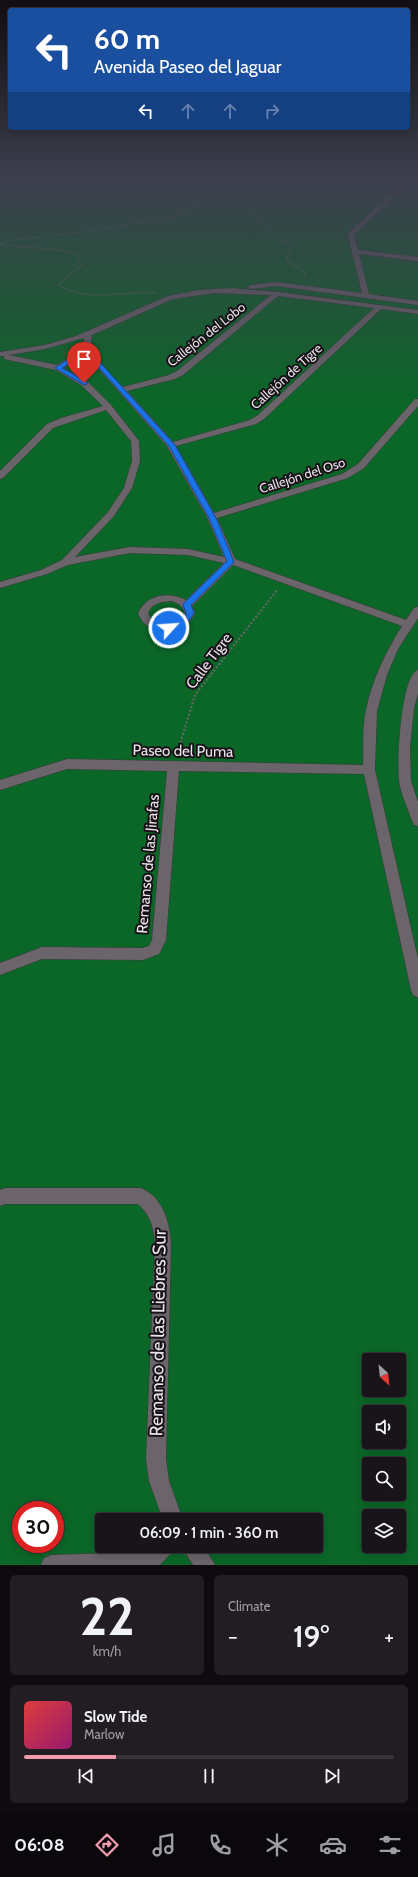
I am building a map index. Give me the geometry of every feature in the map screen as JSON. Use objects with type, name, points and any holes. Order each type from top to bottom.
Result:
[{"type":"street","points":[[356,255],[366,296]]},
{"type":"street","points":[[382,255],[418,259]]},
{"type":"street","points":[[0,355],[33,349],[89,334],[168,298],[199,292],[234,290],[268,284],[418,303]]},
{"type":"street","points":[[234,290],[418,312]]},
{"type":"street","name":"Callejón del Lobo","points":[[122,390],[172,377],[180,373],[277,294]]},
{"type":"street","name":"Callejón de Tigre","points":[[171,445],[253,422],[261,417],[379,307]]},
{"type":"street","points":[[89,334],[86,341],[87,349],[93,358],[171,445],[212,518],[231,562]]},
{"type":"street","points":[[0,355],[58,368],[84,383],[108,407],[135,441],[136,461],[128,488],[111,514],[65,562]]},
{"type":"street","points":[[58,368],[72,360],[93,358]]},
{"type":"street","name":"Callejón del Oso","points":[[212,518],[345,476],[356,470],[362,466],[418,401]]},
{"type":"street","points":[[0,476],[50,426],[64,420],[108,407]]},
{"type":"street","points":[[0,585],[44,572],[65,562],[130,550],[188,552],[231,562],[409,625]]},
{"type":"street","points":[[187,605],[231,562]]},
{"type":"street","points":[[418,610],[393,649],[382,675],[371,711],[368,770],[418,987]]},
{"type":"street","points":[[418,674],[404,748],[405,781],[418,821]]},
{"type":"street","name":"Paseo del Puma","points":[[0,785],[48,768],[68,764],[368,770]]},
{"type":"street","name":"Remanso de las Jirafas","points":[[0,969],[42,953],[143,954],[154,950],[159,940],[173,766]]},
{"type":"street","name":"Remanso de las Liebres Sur","points":[[0,1198],[5,1196],[141,1196],[158,1215],[162,1229],[163,1245],[156,1459],[159,1481],[170,1513]]},
{"type":"street","points":[[51,1565],[149,1564],[158,1553]]},
{"type":"street","points":[[196,1553],[205,1565]]},
{"type":"path","points":[[77,255],[81,259],[82,265],[61,281],[58,285],[63,289],[82,294],[113,295],[153,292],[163,294],[168,298]]},
{"type":"path","points":[[288,255],[288,261],[305,272],[302,288]]},
{"type":"path","name":"Calle Tigre","points":[[173,766],[195,695],[284,580]]},
{"type":"green space","points":[[0,255],[418,255],[418,1565],[0,1565]]},
{"type":"route","points":[[84,383],[58,368],[63,363],[77,358],[93,358],[122,390],[171,445],[212,518],[231,562],[187,605],[190,613],[186,621],[181,625],[169,628]]}]
